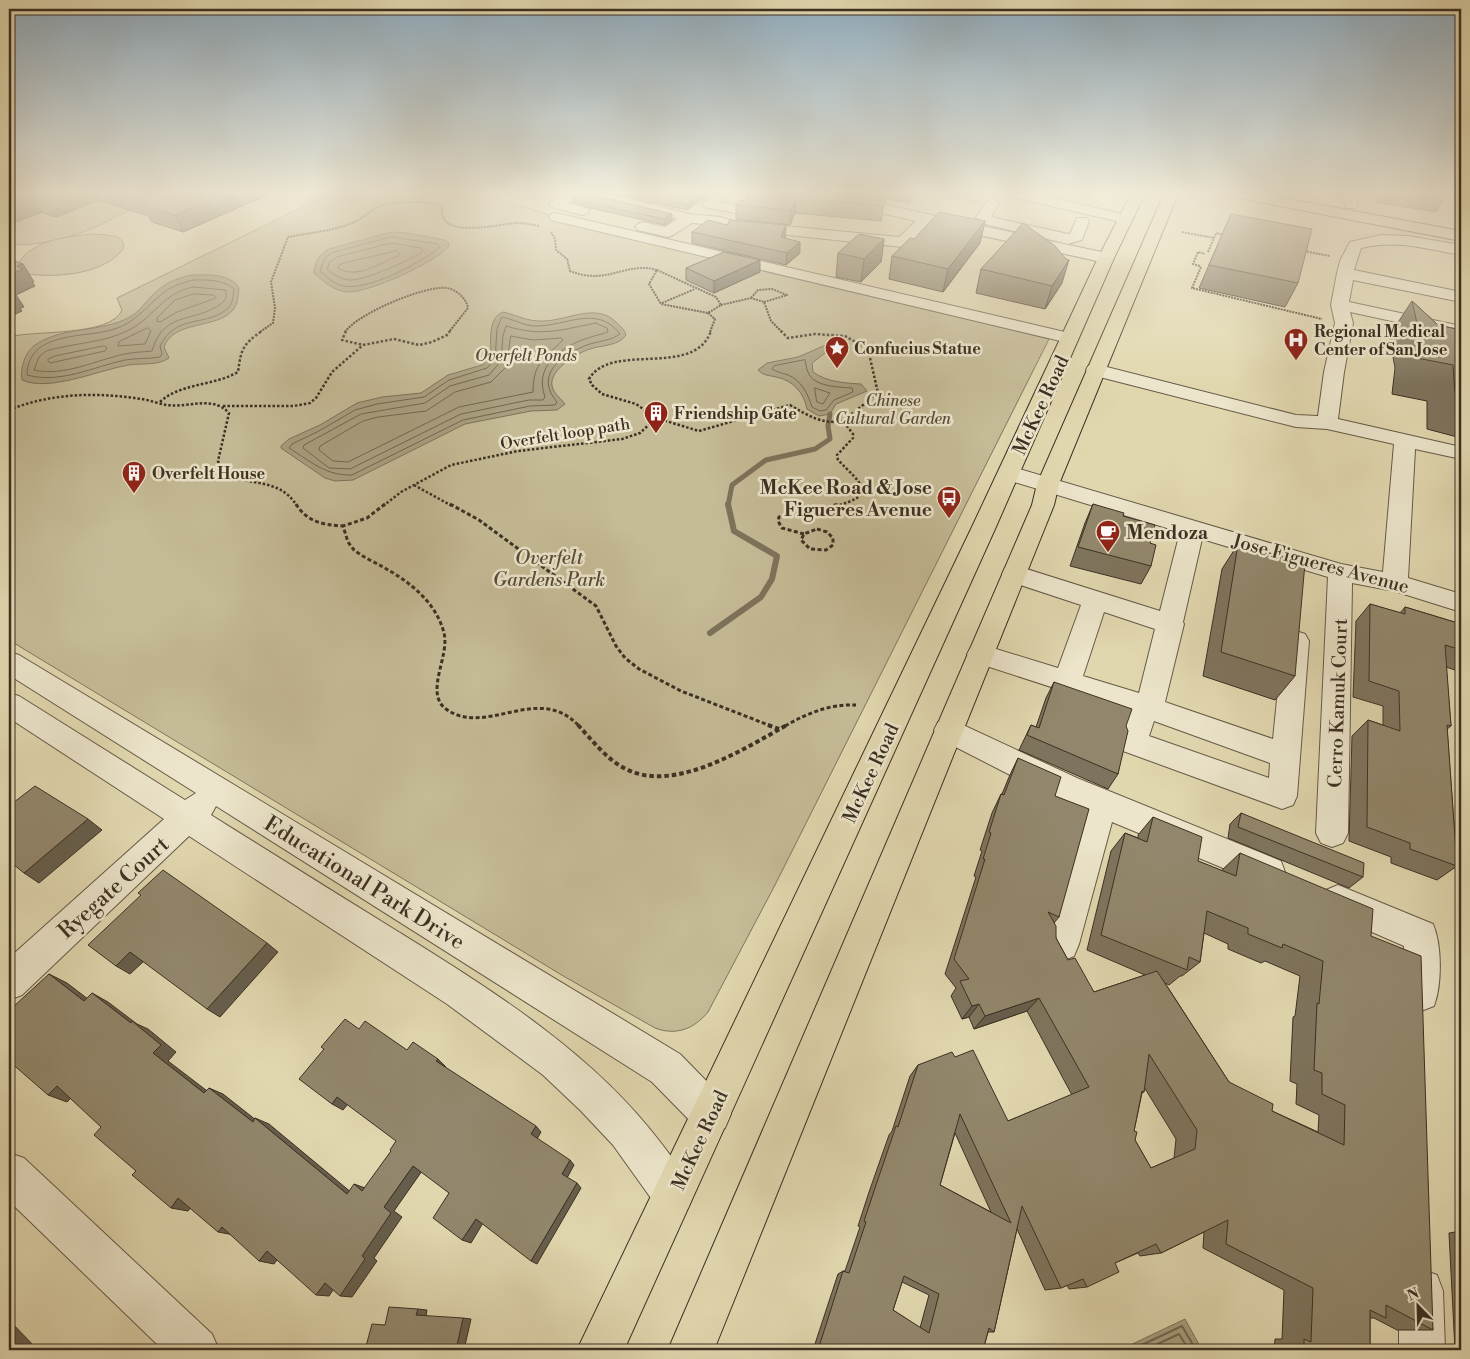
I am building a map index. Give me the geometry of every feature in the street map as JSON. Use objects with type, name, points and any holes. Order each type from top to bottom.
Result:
[{"type":"main road","name":"McKee Road","points":[[691,1350],[1043,505],[1048,484],[1098,364],[1122,257]]},
{"type":"main road","name":"McKee Road","points":[[600,1350],[1009,473],[1070,338],[1128,257]]},
{"type":"street","points":[[707,257],[1070,338]]},
{"type":"street","points":[[1072,257],[1119,270]]},
{"type":"street","points":[[1327,423],[1334,372],[1344,323],[1340,305],[1345,273],[1350,257]]},
{"type":"street","points":[[1345,273],[1461,297]]},
{"type":"street","points":[[1340,305],[1461,331]]},
{"type":"street","points":[[1098,364],[1296,421],[1327,423],[1461,453]]},
{"type":"street","points":[[1395,583],[1405,440]]},
{"type":"street","name":"Jose Figueres Avenue","points":[[1009,473],[1193,527],[1302,571],[1340,572],[1395,583],[1461,603]]},
{"type":"street","points":[[1193,527],[1171,624],[1149,708],[1139,718],[1133,742],[1282,796],[1298,620]]},
{"type":"street","name":"Cerro Kamuk Court","points":[[1332,833],[1340,572]]},
{"type":"street","points":[[1014,574],[1171,624]]},
{"type":"street","points":[[1067,683],[1096,600]]},
{"type":"street","points":[[980,654],[1149,708],[1286,756]]},
{"type":"street","name":"Educational Park Drive","points":[[9,662],[666,1068],[711,1114]]},
{"type":"street","name":"Educational Park Drive","points":[[9,704],[460,991],[556,1062],[595,1097],[627,1132],[673,1193]]},
{"type":"street","points":[[948,730],[990,753],[1102,803],[1421,936],[1421,1024]]},
{"type":"street","name":"Ryegate Court","points":[[9,982],[188,818],[215,790]]},
{"type":"street","points":[[1062,944],[1102,803]]},
{"type":"street","points":[[9,1173],[196,1350]]},
{"type":"street","points":[[1421,1252],[1422,1350]]},
{"type":"path","points":[[160,402],[166,396],[223,381],[238,372],[241,352],[246,342],[273,323],[275,308],[271,282],[281,257]]},
{"type":"path","points":[[565,257],[570,271],[591,278],[614,276],[641,267],[657,270],[716,297],[721,305]]},
{"type":"path","points":[[1196,257],[1193,264],[1201,266],[1192,288],[1326,320]]},
{"type":"path","points":[[657,270],[649,284],[662,304],[708,312],[721,305],[751,298],[764,302],[787,295],[772,289],[758,290],[751,298]]},
{"type":"path","points":[[9,410],[63,396],[117,396],[160,402],[168,406],[209,403],[222,406],[294,406],[310,403],[316,398],[332,372],[363,345],[394,339],[419,345],[439,339],[453,329],[468,308],[466,300],[450,289],[439,288],[390,304],[352,323],[341,338],[349,343],[363,345]]},
{"type":"path","points":[[662,304],[695,289]]},
{"type":"path","points":[[656,418],[699,430],[790,405],[822,423],[841,422],[878,393],[868,349],[845,336],[815,334],[788,338],[771,321],[764,302]]},
{"type":"path","name":"Overfelt loop path","points":[[222,406],[229,413],[218,461],[221,470],[232,477],[269,483],[284,490],[294,500],[304,516],[322,524],[343,526],[367,518],[401,492],[441,468],[465,461],[518,451],[632,436],[640,433],[656,418],[636,403],[599,392],[590,384],[589,378],[597,370],[612,363],[680,356],[704,344],[713,330],[715,319],[708,312]]},
{"type":"path","points":[[804,534],[801,540],[810,549],[826,550],[834,542],[831,534],[822,530],[812,530],[804,534],[782,528],[779,525],[780,517],[847,502],[860,496],[863,490],[862,485],[838,460],[838,455],[853,438],[853,434],[841,422]]},
{"type":"path","points":[[414,484],[479,520],[596,606],[616,646],[625,658],[639,669],[681,691],[780,729]]},
{"type":"path","points":[[343,526],[348,542],[356,552],[413,586],[438,617],[444,631],[446,645],[436,694],[439,702],[452,713],[480,716],[528,707],[552,708],[572,718],[614,764],[624,770],[644,776],[678,774],[711,764],[821,708],[856,705]]},
{"type":"green space","points":[[23,257],[115,257],[93,269],[53,275],[28,274],[18,264]]},
{"type":"green space","name":"Overfelt Gardens Park","points":[[200,257],[719,257],[1049,339],[775,885],[708,1012],[691,1027],[670,1031],[655,1028],[565,977],[9,640],[9,337],[88,329],[103,325],[115,319],[122,310],[117,298]]},
{"type":"water","points":[[319,257],[435,257],[386,282],[358,291],[348,292],[338,290],[325,283],[314,273]]},
{"type":"water","points":[[192,275],[224,277],[235,283],[239,288],[237,303],[235,308],[226,316],[176,332],[169,338],[164,347],[169,358],[164,361],[129,365],[59,382],[45,384],[22,380],[24,361],[28,352],[35,345],[57,335],[119,322],[137,312],[162,287],[172,281]]},
{"type":"water","name":"Overfelt Ponds","points":[[503,312],[538,321],[582,314],[601,314],[617,323],[626,335],[615,343],[590,349],[570,359],[558,370],[552,383],[553,389],[565,404],[557,410],[531,411],[465,424],[353,480],[335,481],[325,478],[281,448],[289,439],[320,425],[357,403],[382,397],[421,393],[448,375],[482,365],[491,356],[492,325],[498,315]]},
{"type":"water","points":[[828,344],[833,347],[812,363],[813,372],[830,380],[861,384],[867,391],[836,404],[830,414],[819,416],[807,409],[806,403],[797,388],[792,384],[758,370],[767,363],[798,357]]},
{"type":"water","points":[[1185,1319],[1202,1350],[1125,1350],[1124,1348]]},
{"type":"building","points":[[711,257],[748,257],[760,260],[714,281],[686,268]]},
{"type":"building","points":[[898,257],[957,257],[948,269]]},
{"type":"building","points":[[992,257],[1065,257],[1069,260],[1052,286],[981,269]]},
{"type":"building","points":[[1212,257],[1305,257],[1298,283],[1209,265]]},
{"type":"building","points":[[9,259],[23,264],[17,266],[23,269],[9,275]]},
{"type":"building","points":[[1412,301],[1438,325],[1461,330],[1461,394],[1455,393],[1453,365],[1417,358],[1419,332]]},
{"type":"building","points":[[1093,504],[1124,513],[1123,516],[1155,525],[1150,543],[1156,545],[1151,566],[1078,547]]},
{"type":"building","points":[[1238,544],[1305,563],[1295,676],[1221,652]]},
{"type":"building","points":[[1370,604],[1405,614],[1405,607],[1461,624],[1461,650],[1445,645],[1451,726],[1447,725],[1457,866],[1410,849],[1410,843],[1367,827],[1368,720],[1400,731],[1399,691],[1369,681]]},
{"type":"building","points":[[1054,682],[1132,709],[1126,726],[1128,731],[1118,774],[1027,735],[1031,725],[1039,728]]},
{"type":"building","points":[[1018,758],[1061,777],[1055,796],[1089,809],[1059,917],[1048,912],[1056,926],[1056,938],[1068,960],[1075,958],[1094,992],[1157,971],[1229,1082],[1273,1104],[1272,1111],[1344,1145],[1345,1105],[1322,1094],[1322,1073],[1314,1070],[1317,1003],[1319,1004],[1323,961],[1283,944],[1282,948],[1248,934],[1248,928],[1207,911],[1200,962],[1189,957],[1187,970],[1101,935],[1125,833],[1147,842],[1153,817],[1202,837],[1198,861],[1236,876],[1240,853],[1373,909],[1371,936],[1421,956],[1433,1330],[1386,1305],[1386,1318],[1370,1310],[1370,1350],[1304,1350],[1304,1339],[1311,1342],[1313,1288],[1226,1244],[1228,1220],[1161,1253],[1156,1244],[1115,1263],[1119,1272],[1087,1287],[1083,1279],[1061,1288],[1022,1206],[994,1332],[989,1328],[983,1350],[818,1350],[843,1271],[849,1273],[866,1222],[864,1221],[918,1065],[952,1052],[955,1057],[973,1050],[1008,1121],[1089,1087],[1039,998],[985,1016],[979,1004],[972,1006],[960,981],[969,979],[954,959],[985,859],[983,859],[991,833],[989,832],[1001,794],[1004,795]],"holes":[[[1149,1054],[1197,1130],[1195,1149],[1151,1168],[1135,1140],[1137,1132],[1134,1131],[1142,1091],[1144,1092]],[[960,1114],[1011,1223],[940,1185]],[[904,1276],[939,1294],[929,1333],[893,1310]]]},
{"type":"building","points":[[35,786],[88,819],[24,873],[9,861],[9,806]]},
{"type":"building","points":[[1241,813],[1364,863],[1363,877],[1238,827]]},
{"type":"building","points":[[163,870],[267,943],[207,1009],[130,952],[116,966],[88,945],[141,895],[138,893]]},
{"type":"building","points":[[49,974],[84,1001],[92,993],[131,1023],[132,1021],[161,1045],[153,1053],[204,1093],[209,1088],[253,1122],[255,1118],[347,1194],[354,1184],[362,1191],[396,1141],[337,1097],[332,1104],[299,1079],[324,1049],[321,1047],[345,1019],[359,1029],[365,1021],[407,1050],[413,1042],[438,1059],[436,1061],[536,1126],[531,1134],[570,1160],[562,1174],[577,1183],[531,1261],[476,1219],[462,1240],[433,1218],[449,1193],[413,1166],[384,1207],[391,1213],[362,1256],[365,1259],[340,1296],[325,1283],[316,1295],[267,1251],[259,1261],[222,1227],[218,1232],[178,1198],[171,1208],[132,1175],[136,1171],[94,1135],[101,1127],[57,1086],[48,1095],[9,1061],[9,1007],[11,1005],[13,1007]]},
{"type":"building","points":[[389,1307],[418,1309],[416,1315],[463,1318],[456,1350],[365,1350],[372,1324],[385,1325]]},
{"type":"waterway","points":[[728,505],[732,485],[766,460],[815,449],[830,439],[828,426],[830,414]]},
{"type":"waterway","points":[[710,633],[761,597],[772,579],[777,556],[734,531],[728,505]]},
{"type":"place","name":"Regional Medical Center of San Jose","points":[[1296,361]]},
{"type":"place","name":"Confucius Statue","points":[[837,369]]},
{"type":"place","name":"Friendship Gate","points":[[656,434]]},
{"type":"place","name":"Overfelt House","points":[[134,494]]},
{"type":"place","name":"McKee Road & Jose Figueres Avenue","points":[[949,519]]},
{"type":"place","name":"Mendoza","points":[[1108,553]]},
{"type":"park label","name":"Chinese Cultural Garden","points":[[893,409]]}]
